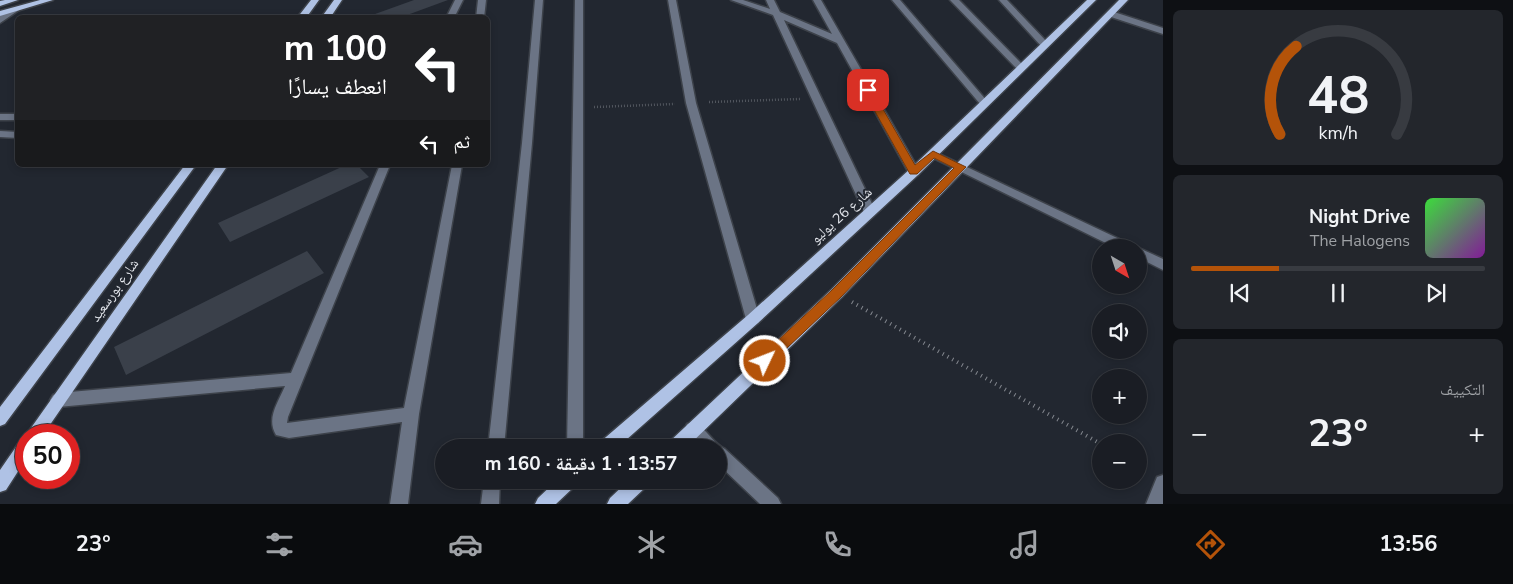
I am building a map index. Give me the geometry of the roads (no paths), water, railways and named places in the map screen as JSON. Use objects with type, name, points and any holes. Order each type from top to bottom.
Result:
[{"type":"main road","points":[[0,4],[14,0]]},
{"type":"main road","points":[[0,14],[50,0]]},
{"type":"main road","points":[[304,15],[315,0]]},
{"type":"main road","points":[[328,15],[338,0]]},
{"type":"main road","name":"شارع 26 يوليو","points":[[615,439],[753,319],[914,172],[1092,0]]},
{"type":"main road","points":[[683,439],[837,293],[1124,0]]},
{"type":"main road","name":"شارع بورسعيد","points":[[0,419],[189,167]]},
{"type":"main road","name":"شارع بورسعيد","points":[[42,424],[221,167]]},
{"type":"main road","points":[[0,484],[15,462]]},
{"type":"main road","points":[[544,504],[560,489]]},
{"type":"main road","points":[[616,504],[632,489]]},
{"type":"street","points":[[452,15],[459,0]]},
{"type":"street","points":[[480,15],[482,0]]},
{"type":"street","points":[[497,439],[527,143],[539,0]]},
{"type":"street","points":[[574,439],[579,0]]},
{"type":"street","points":[[672,0],[691,103],[753,319]]},
{"type":"street","points":[[735,0],[777,14],[840,42]]},
{"type":"street","points":[[770,0],[870,212]]},
{"type":"street","points":[[817,0],[914,172]]},
{"type":"street","points":[[896,0],[984,103]]},
{"type":"street","points":[[954,0],[1021,68]]},
{"type":"street","points":[[1003,0],[1045,45]]},
{"type":"street","points":[[0,20],[15,10]]},
{"type":"street","points":[[1111,14],[1163,31]]},
{"type":"street","points":[[0,117],[15,117]]},
{"type":"street","points":[[0,134],[15,135]]},
{"type":"street","points":[[933,154],[1109,239]]},
{"type":"street","points":[[384,167],[280,417],[279,425],[282,430],[289,431],[411,414]]},
{"type":"street","points":[[399,504],[411,414],[456,167]]},
{"type":"street","points":[[1148,258],[1163,265]]},
{"type":"street","points":[[58,400],[296,379]]},
{"type":"street","points":[[693,429],[703,439]]},
{"type":"street","points":[[727,462],[772,504]]},
{"type":"street","points":[[1155,504],[1163,483]]},
{"type":"street","points":[[490,504],[491,489]]}]
